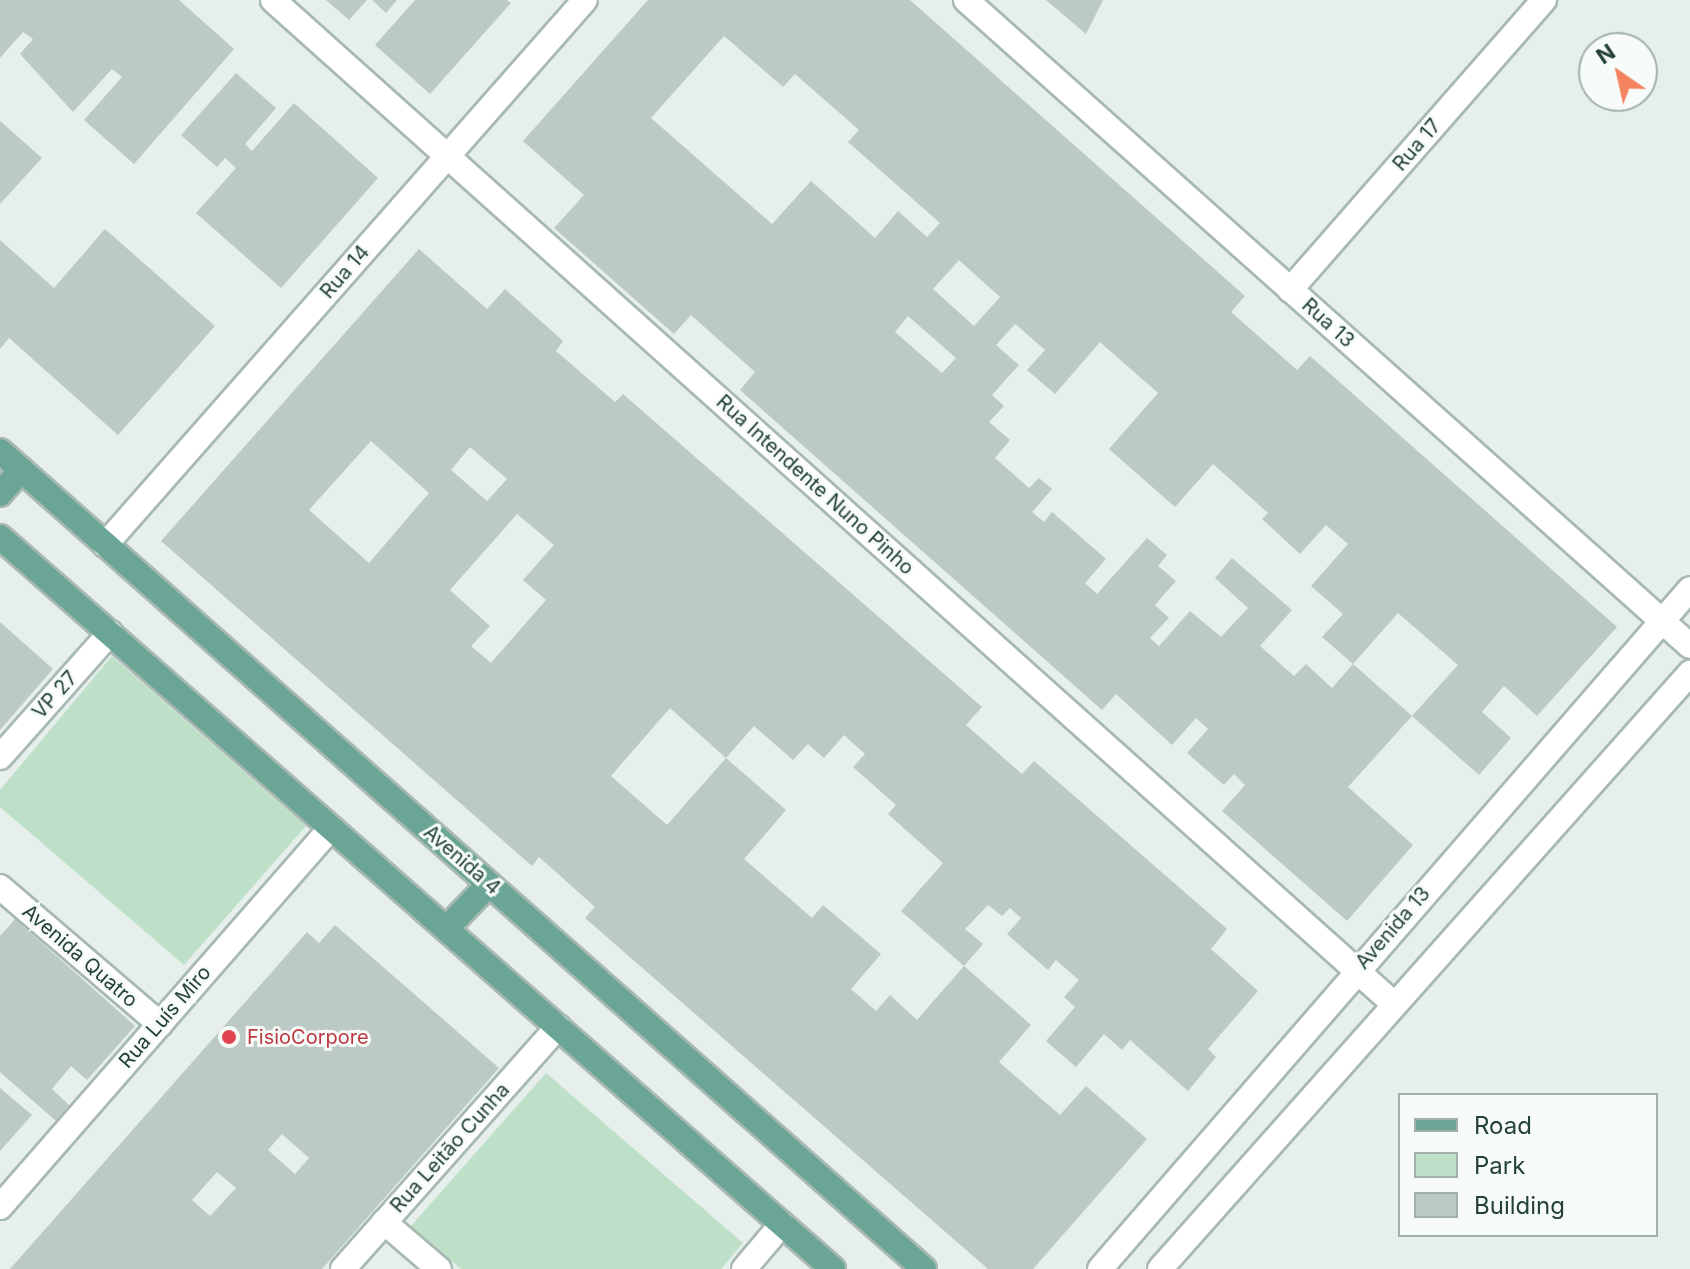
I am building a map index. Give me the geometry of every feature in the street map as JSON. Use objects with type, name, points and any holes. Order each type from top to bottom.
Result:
[{"type":"main road","name":"Avenida 4","points":[[0,451],[924,1269]]},
{"type":"main road","points":[[0,494],[21,470]]},
{"type":"main road","points":[[0,537],[833,1269]]},
{"type":"main road","points":[[446,929],[489,884]]},
{"type":"street","name":"Rua Intendente Nuno Pinho","points":[[273,0],[1393,1003]]},
{"type":"street","name":"Rua 14","points":[[105,545],[585,0]]},
{"type":"street","name":"Rua 13","points":[[966,0],[1690,646]]},
{"type":"street","name":"Rua 17","points":[[1290,290],[1544,0]]},
{"type":"street","name":"Avenida 13","points":[[1100,1269],[1690,589]]},
{"type":"street","name":"VP 27","points":[[0,757],[110,633]]},
{"type":"street","points":[[1160,1269],[1393,1003],[1690,673]]},
{"type":"street","name":"Rua Luís Miro","points":[[0,1207],[331,828]]},
{"type":"street","name":"Avenida Quatro","points":[[0,887],[160,1024]]},
{"type":"street","name":"Rua Leitão Cunha","points":[[343,1269],[558,1027]]},
{"type":"street","points":[[384,1222],[439,1269]]},
{"type":"street","points":[[744,1269],[782,1224]]},
{"type":"green space","points":[[112,656],[306,826],[184,965],[0,807],[0,790]]},
{"type":"green space","points":[[546,1073],[743,1243],[721,1269],[461,1269],[411,1226]]},
{"type":"building","points":[[0,0],[179,0],[234,49],[134,164],[84,120],[122,77],[112,69],[73,112],[20,54],[33,39],[23,32],[0,58]]},
{"type":"building","points":[[326,0],[367,0],[349,20]]},
{"type":"building","points":[[372,0],[397,0],[386,13]]},
{"type":"building","points":[[415,0],[507,0],[511,3],[430,94],[375,45]]},
{"type":"building","points":[[648,0],[910,0],[1245,296],[1231,312],[1297,370],[1310,356],[1617,627],[1537,716],[1504,686],[1482,712],[1511,738],[1479,775],[1412,716],[1348,787],[1413,845],[1347,921],[1222,811],[1245,785],[1234,774],[1224,785],[1187,753],[1208,729],[1196,718],[1172,745],[1116,694],[1102,710],[740,390],[755,372],[691,315],[674,334],[554,228],[584,195],[523,141]],"holes":[[[724,36],[783,87],[795,74],[859,130],[848,142],[940,223],[927,237],[898,211],[875,238],[811,181],[772,224],[651,118]],[[959,260],[1000,297],[974,326],[933,289]],[[908,316],[956,358],[942,373],[895,332]],[[1015,324],[1045,350],[1027,370],[1055,394],[1100,342],[1158,393],[1109,449],[1175,507],[1213,464],[1268,513],[1262,519],[1300,554],[1326,525],[1348,544],[1311,586],[1343,614],[1322,637],[1353,664],[1332,688],[1306,664],[1294,676],[1260,646],[1292,610],[1232,558],[1215,578],[1248,608],[1221,637],[1190,611],[1159,646],[1150,638],[1169,618],[1155,605],[1176,581],[1158,566],[1167,555],[1147,538],[1097,594],[1085,583],[1106,559],[1052,512],[1044,522],[1032,512],[1052,489],[1039,478],[1029,488],[995,458],[1010,440],[989,422],[1004,406],[992,395],[1019,365],[996,345]],[[1398,613],[1458,665],[1412,716],[1353,664]]]},
{"type":"building","points":[[1046,0],[1103,0],[1086,34]]},
{"type":"building","points":[[236,73],[276,108],[245,144],[252,151],[294,103],[378,178],[281,288],[196,213],[236,168],[225,158],[217,167],[181,135]]},
{"type":"building","points":[[0,121],[42,158],[0,204]]},
{"type":"building","points":[[105,229],[215,326],[118,435],[9,338],[0,349],[0,240],[54,288]]},
{"type":"building","points":[[419,249],[487,309],[505,289],[563,341],[556,351],[615,402],[623,394],[982,707],[966,725],[1022,774],[1034,761],[1227,929],[1211,949],[1258,991],[1208,1049],[1216,1057],[1188,1091],[1130,1040],[1122,1050],[1104,1034],[1076,1067],[1046,1041],[1075,1007],[1064,997],[1079,980],[1056,960],[1048,970],[1007,934],[1021,918],[1010,908],[1002,916],[988,905],[965,929],[983,944],[964,966],[1031,1025],[999,1062],[1060,1115],[1086,1086],[1147,1139],[1033,1269],[988,1269],[585,918],[595,907],[539,857],[532,866],[161,541]],"holes":[[[371,441],[429,493],[369,563],[309,510]],[[470,447],[507,479],[487,501],[451,470]],[[517,514],[554,545],[523,580],[546,600],[491,663],[471,646],[490,626],[450,590]],[[670,708],[726,758],[667,825],[611,776]],[[754,726],[793,760],[808,744],[824,758],[844,735],[865,754],[853,767],[896,805],[888,814],[943,863],[901,911],[964,966],[917,1020],[890,995],[876,1011],[851,989],[881,954],[823,905],[812,918],[744,859],[786,810],[726,758]]]},
{"type":"building","points":[[0,622],[53,669],[0,730]]},
{"type":"building","points":[[15,919],[135,1026],[87,1080],[71,1066],[52,1089],[69,1105],[56,1121],[0,1072],[0,936]]},
{"type":"building","points":[[335,925],[499,1068],[322,1269],[10,1269],[307,932],[319,943]],"holes":[[[282,1134],[309,1158],[295,1174],[268,1150]],[[217,1172],[236,1188],[210,1216],[192,1200]]]},
{"type":"building","points":[[0,1088],[32,1115],[0,1151]]},
{"type":"place","name":"FisioCorpore","points":[[229,1037]]}]
